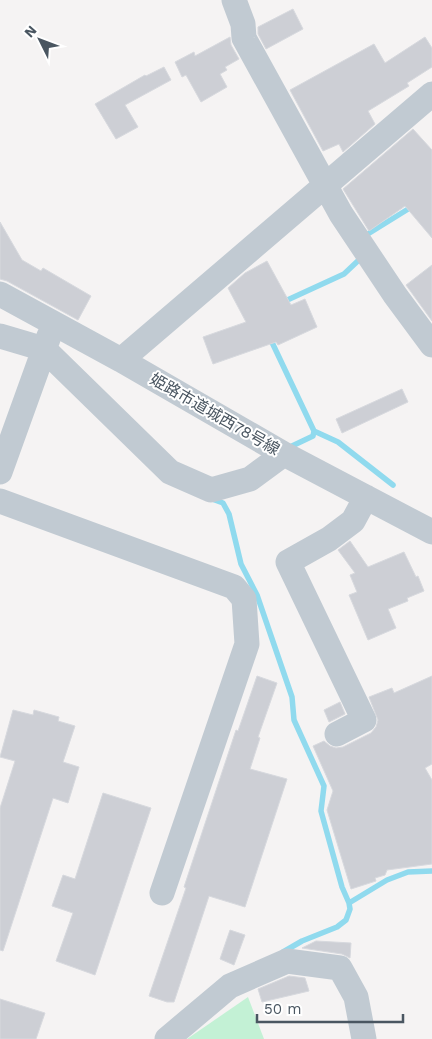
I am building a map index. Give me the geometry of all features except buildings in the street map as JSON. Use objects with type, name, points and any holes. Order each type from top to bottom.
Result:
[{"type":"street","points":[[234,0],[243,24],[244,38],[340,214],[395,295],[432,345]]},
{"type":"street","points":[[121,360],[432,94]]},
{"type":"street","name":"姫路市道城西78号線","points":[[0,294],[121,360],[284,454],[432,532]]},
{"type":"street","points":[[0,472],[53,324]]},
{"type":"street","points":[[0,336],[44,349],[170,472],[211,490],[250,479],[284,454]]},
{"type":"street","points":[[337,734],[364,720],[288,562],[329,539],[353,521],[366,497]]},
{"type":"street","points":[[0,501],[234,587],[244,599],[246,644],[162,893]]},
{"type":"street","points":[[167,1039],[230,986],[287,961],[340,968],[356,997],[364,1039]]},
{"type":"green space","points":[[248,997],[264,1039],[187,1039]]},
{"type":"waterway","points":[[363,237],[413,206]]},
{"type":"waterway","points":[[283,302],[344,274],[362,256]]},
{"type":"waterway","points":[[269,336],[314,431],[313,436],[292,446]]},
{"type":"waterway","points":[[314,431],[338,442],[393,485]]},
{"type":"waterway","points":[[212,499],[223,503],[229,514],[241,564],[257,595],[292,697],[294,720],[324,786],[321,811],[350,909],[346,920],[337,927],[302,941],[283,952]]},
{"type":"waterway","points":[[349,903],[387,880],[408,872],[432,871]]}]
